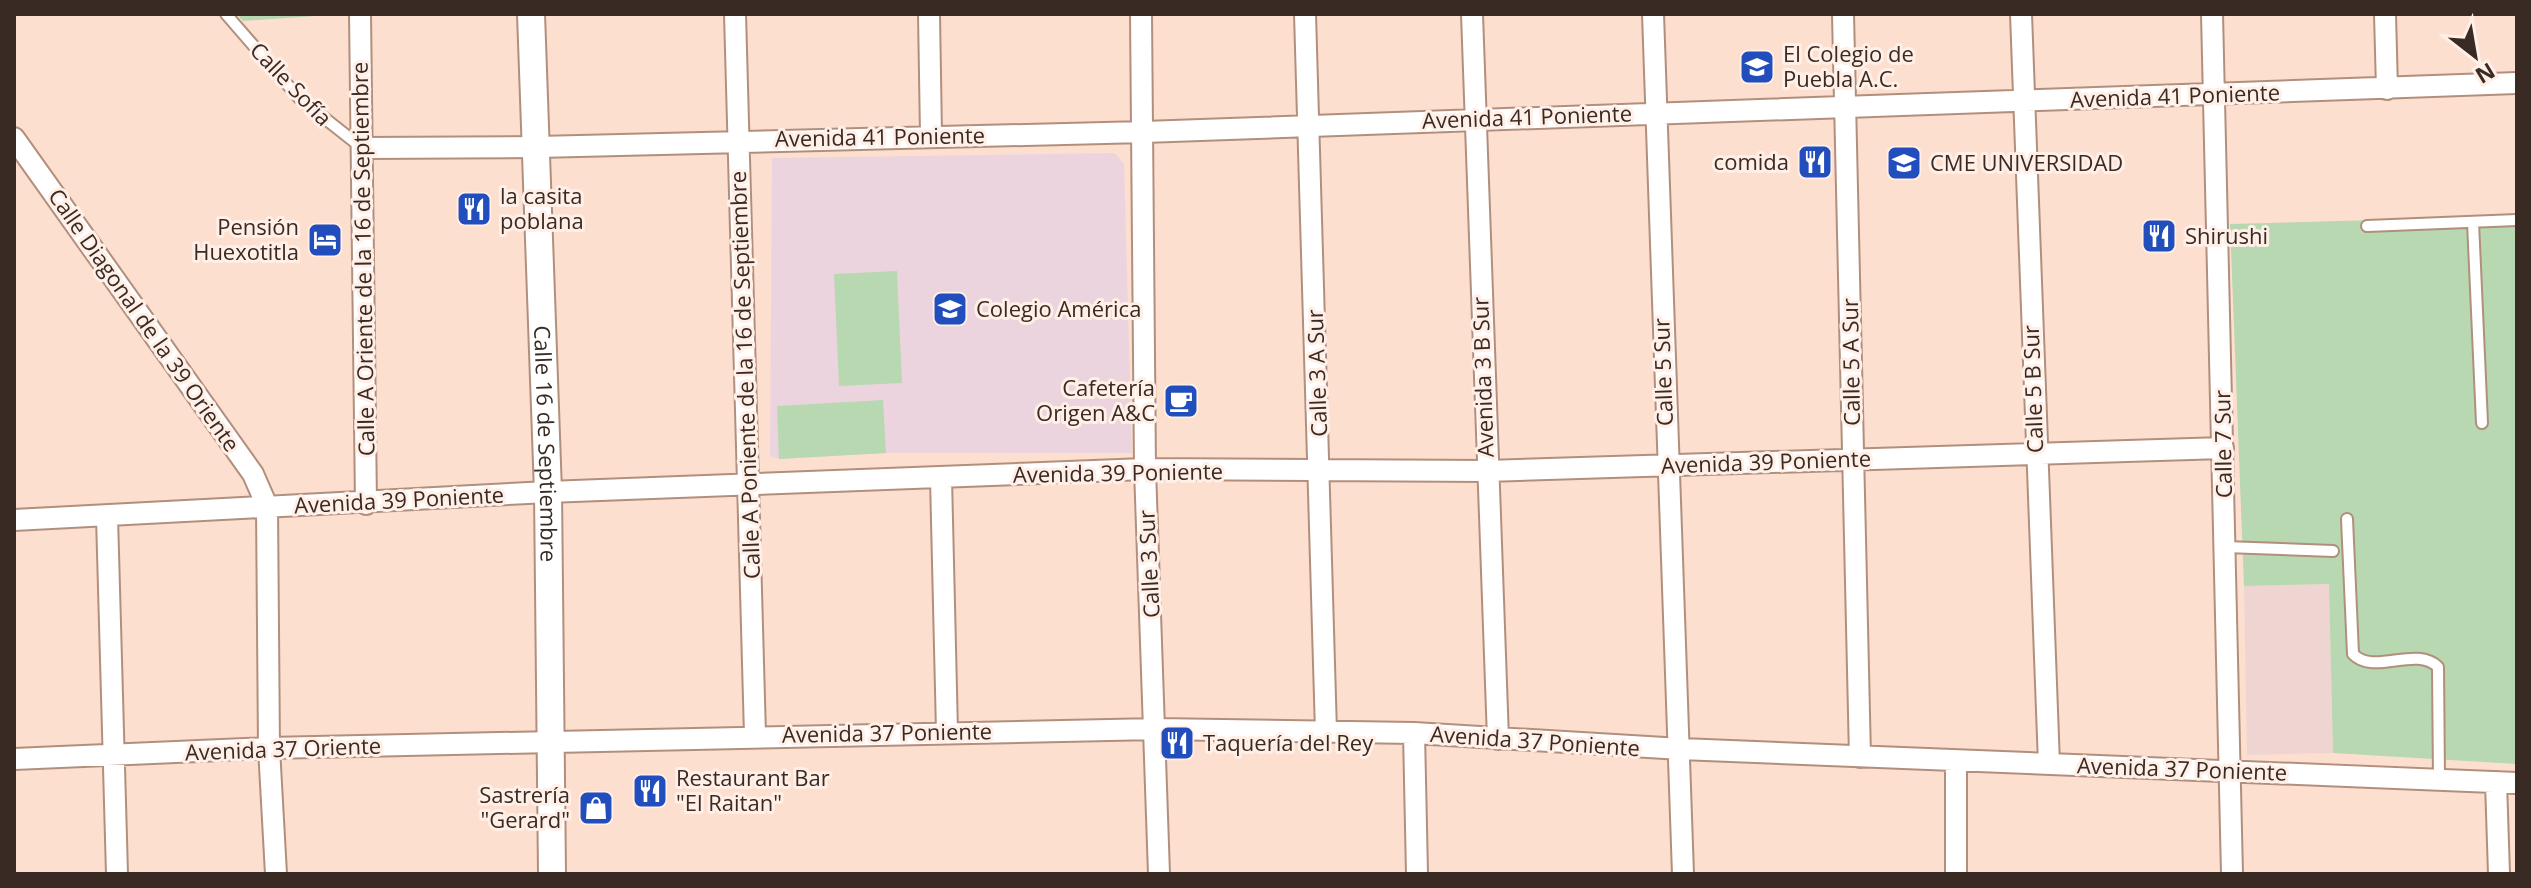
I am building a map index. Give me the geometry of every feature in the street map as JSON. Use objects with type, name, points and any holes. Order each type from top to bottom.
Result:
[{"type":"street","name":"Calle A Oriente de la 16 de Septiembre","points":[[360,14],[366,504]]},
{"type":"street","name":"Calle 16 de Septiembre","points":[[531,14],[548,492],[552,874]]},
{"type":"street","name":"Calle A Poniente de la 16 de Septiembre","points":[[735,14],[755,735]]},
{"type":"street","points":[[929,14],[931,135]]},
{"type":"street","name":"Calle 3 Sur","points":[[1141,14],[1145,469],[1159,874]]},
{"type":"street","name":"Calle 3 A Sur","points":[[1305,14],[1326,732]]},
{"type":"street","name":"Avenida 3 B Sur","points":[[1472,14],[1473,118],[1498,739]]},
{"type":"street","name":"Calle 5 Sur","points":[[1653,14],[1666,466],[1681,749],[1683,874]]},
{"type":"street","name":"Calle 5 A Sur","points":[[1843,14],[1860,757]]},
{"type":"street","name":"Calle 5 B Sur","points":[[2021,14],[2035,454],[2049,764]]},
{"type":"street","name":"Calle 7 Sur","points":[[2212,14],[2232,874]]},
{"type":"street","points":[[2385,14],[2387,89]]},
{"type":"street","name":"Avenida 41 Poniente","points":[[363,148],[538,147],[1144,132],[2517,83]]},
{"type":"street","name":"Calle Diagonal de la 39 Oriente","points":[[14,138],[253,474],[267,506]]},
{"type":"street","name":"Avenida 39 Poniente","points":[[14,520],[267,506],[366,504],[548,492],[1145,469],[1487,471],[2223,448]]},
{"type":"street","points":[[941,478],[947,732]]},
{"type":"street","points":[[267,506],[269,748],[276,874]]},
{"type":"street","points":[[107,517],[117,874]]},
{"type":"street","name":"Avenida 37 Poniente","points":[[552,741],[1156,729],[1414,733],[1681,749],[2517,783]]},
{"type":"street","points":[[1414,733],[1417,874]]},
{"type":"street","name":"Avenida 37 Oriente","points":[[14,759],[269,748],[552,741]]},
{"type":"street","points":[[1956,761],[1956,874]]},
{"type":"street","points":[[2496,782],[2499,874]]},
{"type":"lane","name":"Calle Sofía","points":[[226,14],[299,98],[363,148]]},
{"type":"lane","points":[[2367,226],[2517,220]]},
{"type":"lane","points":[[2473,222],[2482,423]]},
{"type":"lane","points":[[2347,519],[2353,654],[2365,662],[2425,659],[2438,667],[2439,779]]},
{"type":"lane","points":[[2225,547],[2333,551]]},
{"type":"shaded area","name":"Colegio América","points":[[1115,153],[1124,164],[1132,453],[886,453],[779,459],[770,456],[772,158]]},
{"type":"shaded area","points":[[2329,584],[2333,753],[2247,755],[2244,586]]},
{"type":"green space","points":[[237,14],[344,14],[243,21]]},
{"type":"green space","points":[[2517,216],[2517,764],[2333,753],[2329,584],[2244,586],[2230,224]]},
{"type":"green space","points":[[897,271],[902,383],[839,386],[834,274]]},
{"type":"green space","points":[[883,400],[886,453],[779,459],[777,406]]},
{"type":"place","name":"El Colegio de Puebla A.C.","points":[[1757,67]]},
{"type":"place","name":"comida","points":[[1815,162]]},
{"type":"place","name":"CME UNIVERSIDAD","points":[[1904,163]]},
{"type":"place","name":"la casita poblana","points":[[474,209]]},
{"type":"place","name":"Shirushi","points":[[2159,236]]},
{"type":"place","name":"Pensión Huexotitla","points":[[325,240]]},
{"type":"place","name":"Colegio América","points":[[950,309]]},
{"type":"place","name":"Cafetería Origen A&C","points":[[1181,401]]},
{"type":"place","name":"Taquería del Rey","points":[[1177,743]]},
{"type":"place","name":"Restaurant Bar \"El Raitan\"","points":[[650,791]]},
{"type":"place","name":"Sastrería \"Gerard\"","points":[[596,808]]}]
